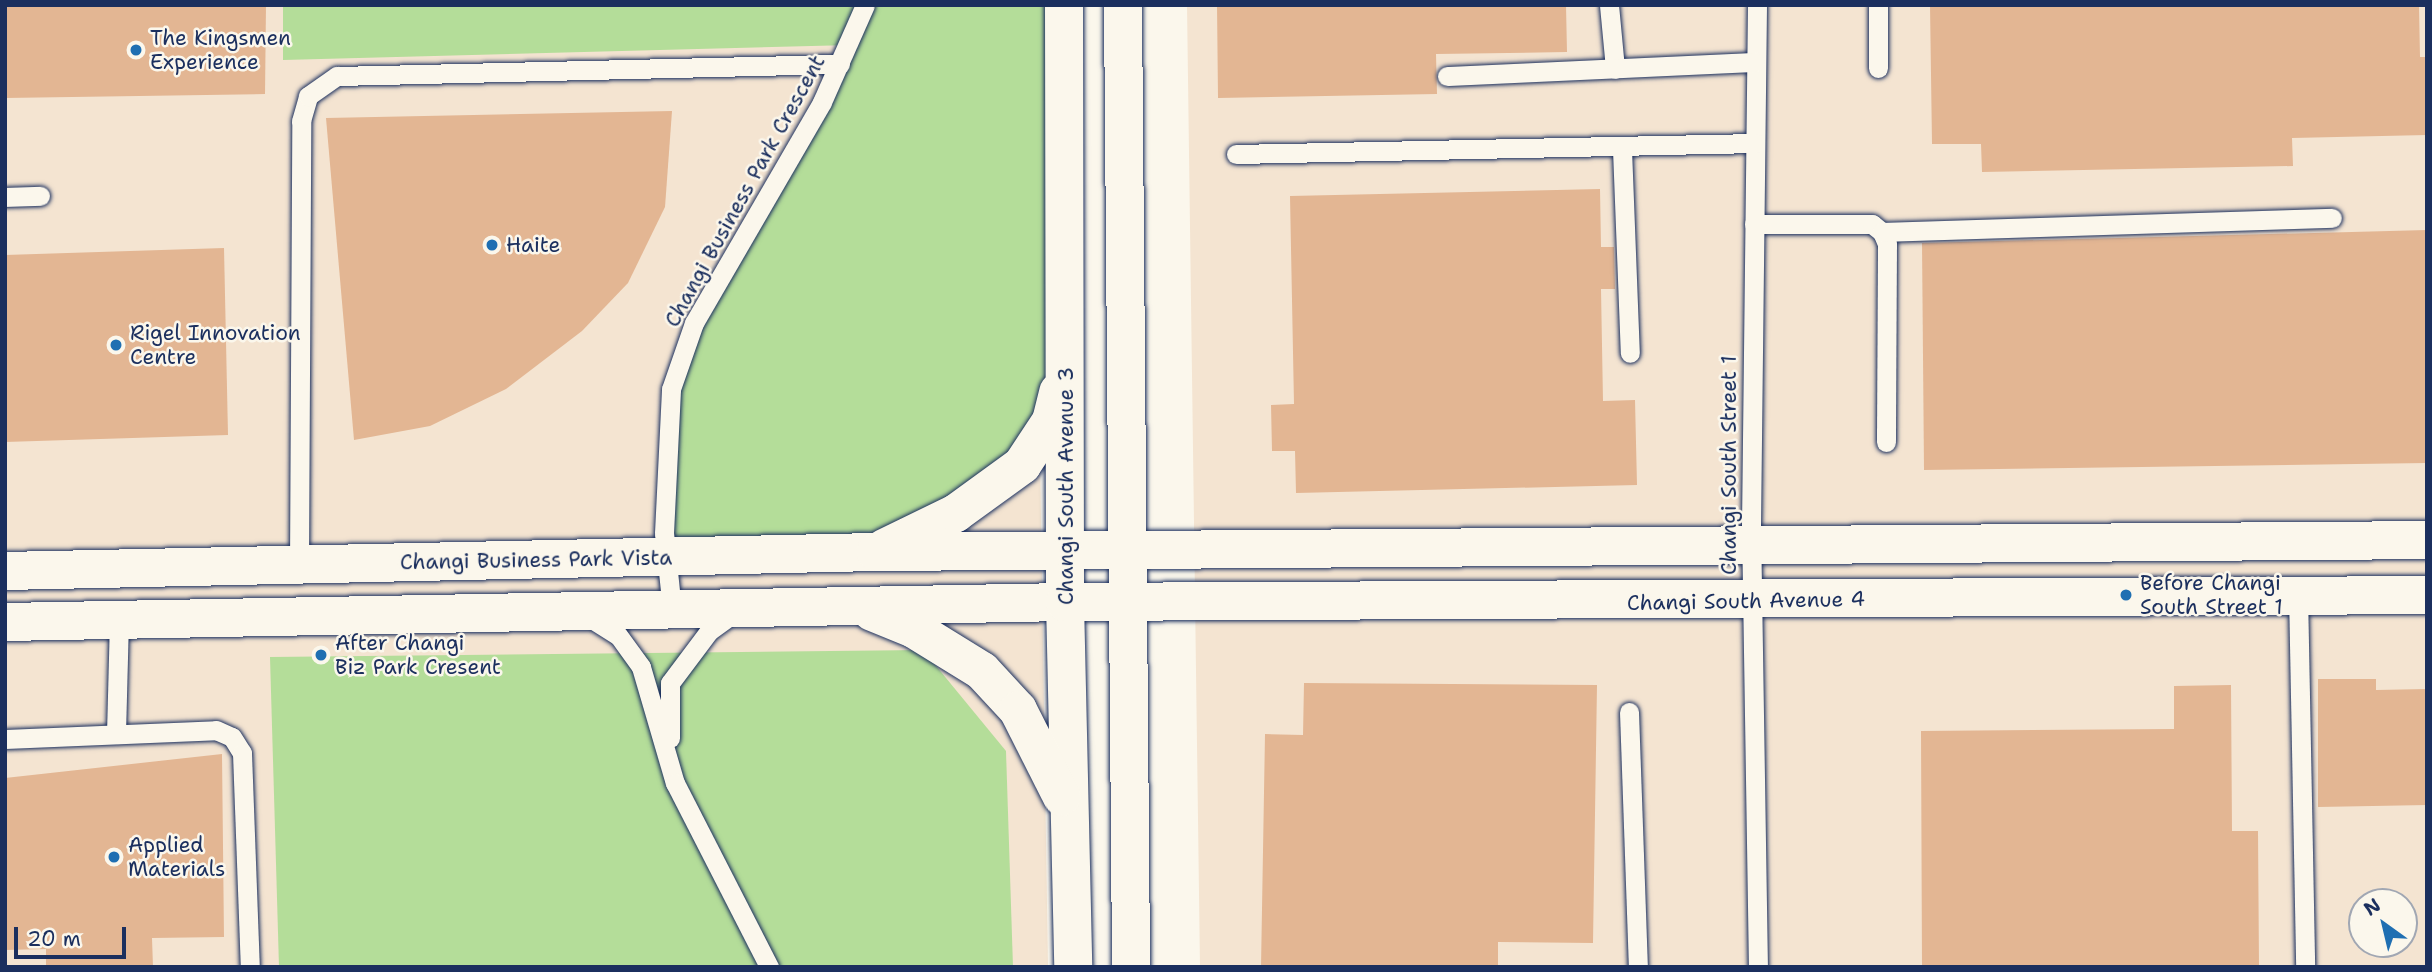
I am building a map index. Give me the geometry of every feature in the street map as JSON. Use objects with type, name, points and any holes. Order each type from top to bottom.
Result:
[{"type":"main road","name":"Changi South Avenue 3","points":[[1064,5],[1065,601],[1073,967]]},
{"type":"main road","points":[[1123,5],[1131,967]]},
{"type":"main road","points":[[876,552],[956,513],[1022,465],[1051,421],[1066,360]]},
{"type":"main road","points":[[1066,552],[2427,540]]},
{"type":"main road","name":"Changi Business Park Vista","points":[[5,570],[876,552],[1066,552]]},
{"type":"main road","name":"Changi South Avenue 4","points":[[1065,601],[1752,602],[2298,592],[2427,595]]},
{"type":"main road","points":[[5,622],[736,611],[1065,601]]},
{"type":"main road","points":[[857,606],[914,629],[982,671],[1018,710],[1045,756],[1071,819]]},
{"type":"lane","name":"Changi Business Park Crescent","points":[[672,610],[664,455],[671,388],[694,323],[840,64],[865,5]]},
{"type":"lane","points":[[1609,5],[1615,69]]},
{"type":"lane","name":"Changi South Street 1","points":[[1757,5],[1751,547],[1758,967]]},
{"type":"lane","points":[[1878,5],[1878,68]]},
{"type":"lane","points":[[1447,76],[1755,62]]},
{"type":"lane","points":[[299,565],[301,121],[308,96],[337,76],[840,64]]},
{"type":"lane","points":[[1236,154],[1622,149],[1755,143]]},
{"type":"lane","points":[[1622,149],[1630,353]]},
{"type":"lane","points":[[5,197],[40,196]]},
{"type":"lane","points":[[1882,232],[2332,218]]},
{"type":"lane","points":[[1754,224],[1872,224],[1882,232],[1887,244],[1886,442]]},
{"type":"lane","points":[[2298,592],[2305,967]]},
{"type":"lane","points":[[671,766],[670,684],[709,631],[736,611]]},
{"type":"lane","points":[[580,612],[618,635],[641,667],[671,766],[769,967]]},
{"type":"lane","points":[[116,734],[120,619]]},
{"type":"lane","points":[[1629,712],[1638,967]]},
{"type":"lane","points":[[5,739],[216,730],[232,737],[242,753],[250,967]]},
{"type":"shaded area","points":[[5,5],[1033,5],[1048,967],[5,967]]},
{"type":"shaded area","points":[[1187,5],[2427,5],[2427,967],[1200,967]]},
{"type":"green space","points":[[283,5],[1063,5],[1051,421],[876,552],[670,557],[665,455],[695,323],[851,45],[283,60]]},
{"type":"green space","points":[[923,650],[1006,751],[1013,967],[279,967],[270,657]]},
{"type":"building","name":"The Kingsmen Experience","points":[[5,5],[266,5],[265,94],[5,98]]},
{"type":"building","points":[[1217,5],[1566,5],[1567,52],[1436,54],[1437,94],[1218,98]]},
{"type":"building","points":[[1930,5],[2419,5],[2420,57],[2427,57],[2427,135],[2292,138],[2293,166],[1982,172],[1981,144],[1932,144]]},
{"type":"building","name":"Haite","points":[[672,111],[665,207],[628,283],[582,331],[506,389],[430,426],[354,440],[326,118]]},
{"type":"building","points":[[1600,189],[1601,247],[1614,247],[1615,289],[1601,289],[1603,401],[1635,400],[1637,485],[1296,493],[1295,451],[1272,451],[1271,405],[1294,404],[1290,196]]},
{"type":"building","points":[[2427,230],[2427,463],[1924,470],[1922,243]]},
{"type":"building","name":"Rigel Innovation Centre","points":[[224,248],[228,435],[5,442],[5,255]]},
{"type":"building","points":[[2318,679],[2376,679],[2376,690],[2427,689],[2427,805],[2318,807]]},
{"type":"building","points":[[1304,683],[1597,685],[1593,943],[1498,942],[1498,967],[1261,967],[1265,734],[1303,735]]},
{"type":"building","points":[[2231,685],[2232,831],[2258,831],[2259,967],[1922,967],[1921,731],[2174,729],[2174,686]]},
{"type":"building","name":"Applied Materials","points":[[222,754],[224,937],[152,938],[153,967],[46,967],[46,949],[5,950],[5,778]]},
{"type":"place","name":"The Kingsmen Experience","points":[[136,50]]},
{"type":"place","name":"Haite","points":[[492,245]]},
{"type":"place","name":"Rigel Innovation Centre","points":[[116,345]]},
{"type":"place","name":"Before Changi South Street 1","points":[[2126,595]]},
{"type":"place","name":"After Changi Biz Park Cresent","points":[[321,655]]},
{"type":"place","name":"Applied Materials","points":[[114,857]]}]
